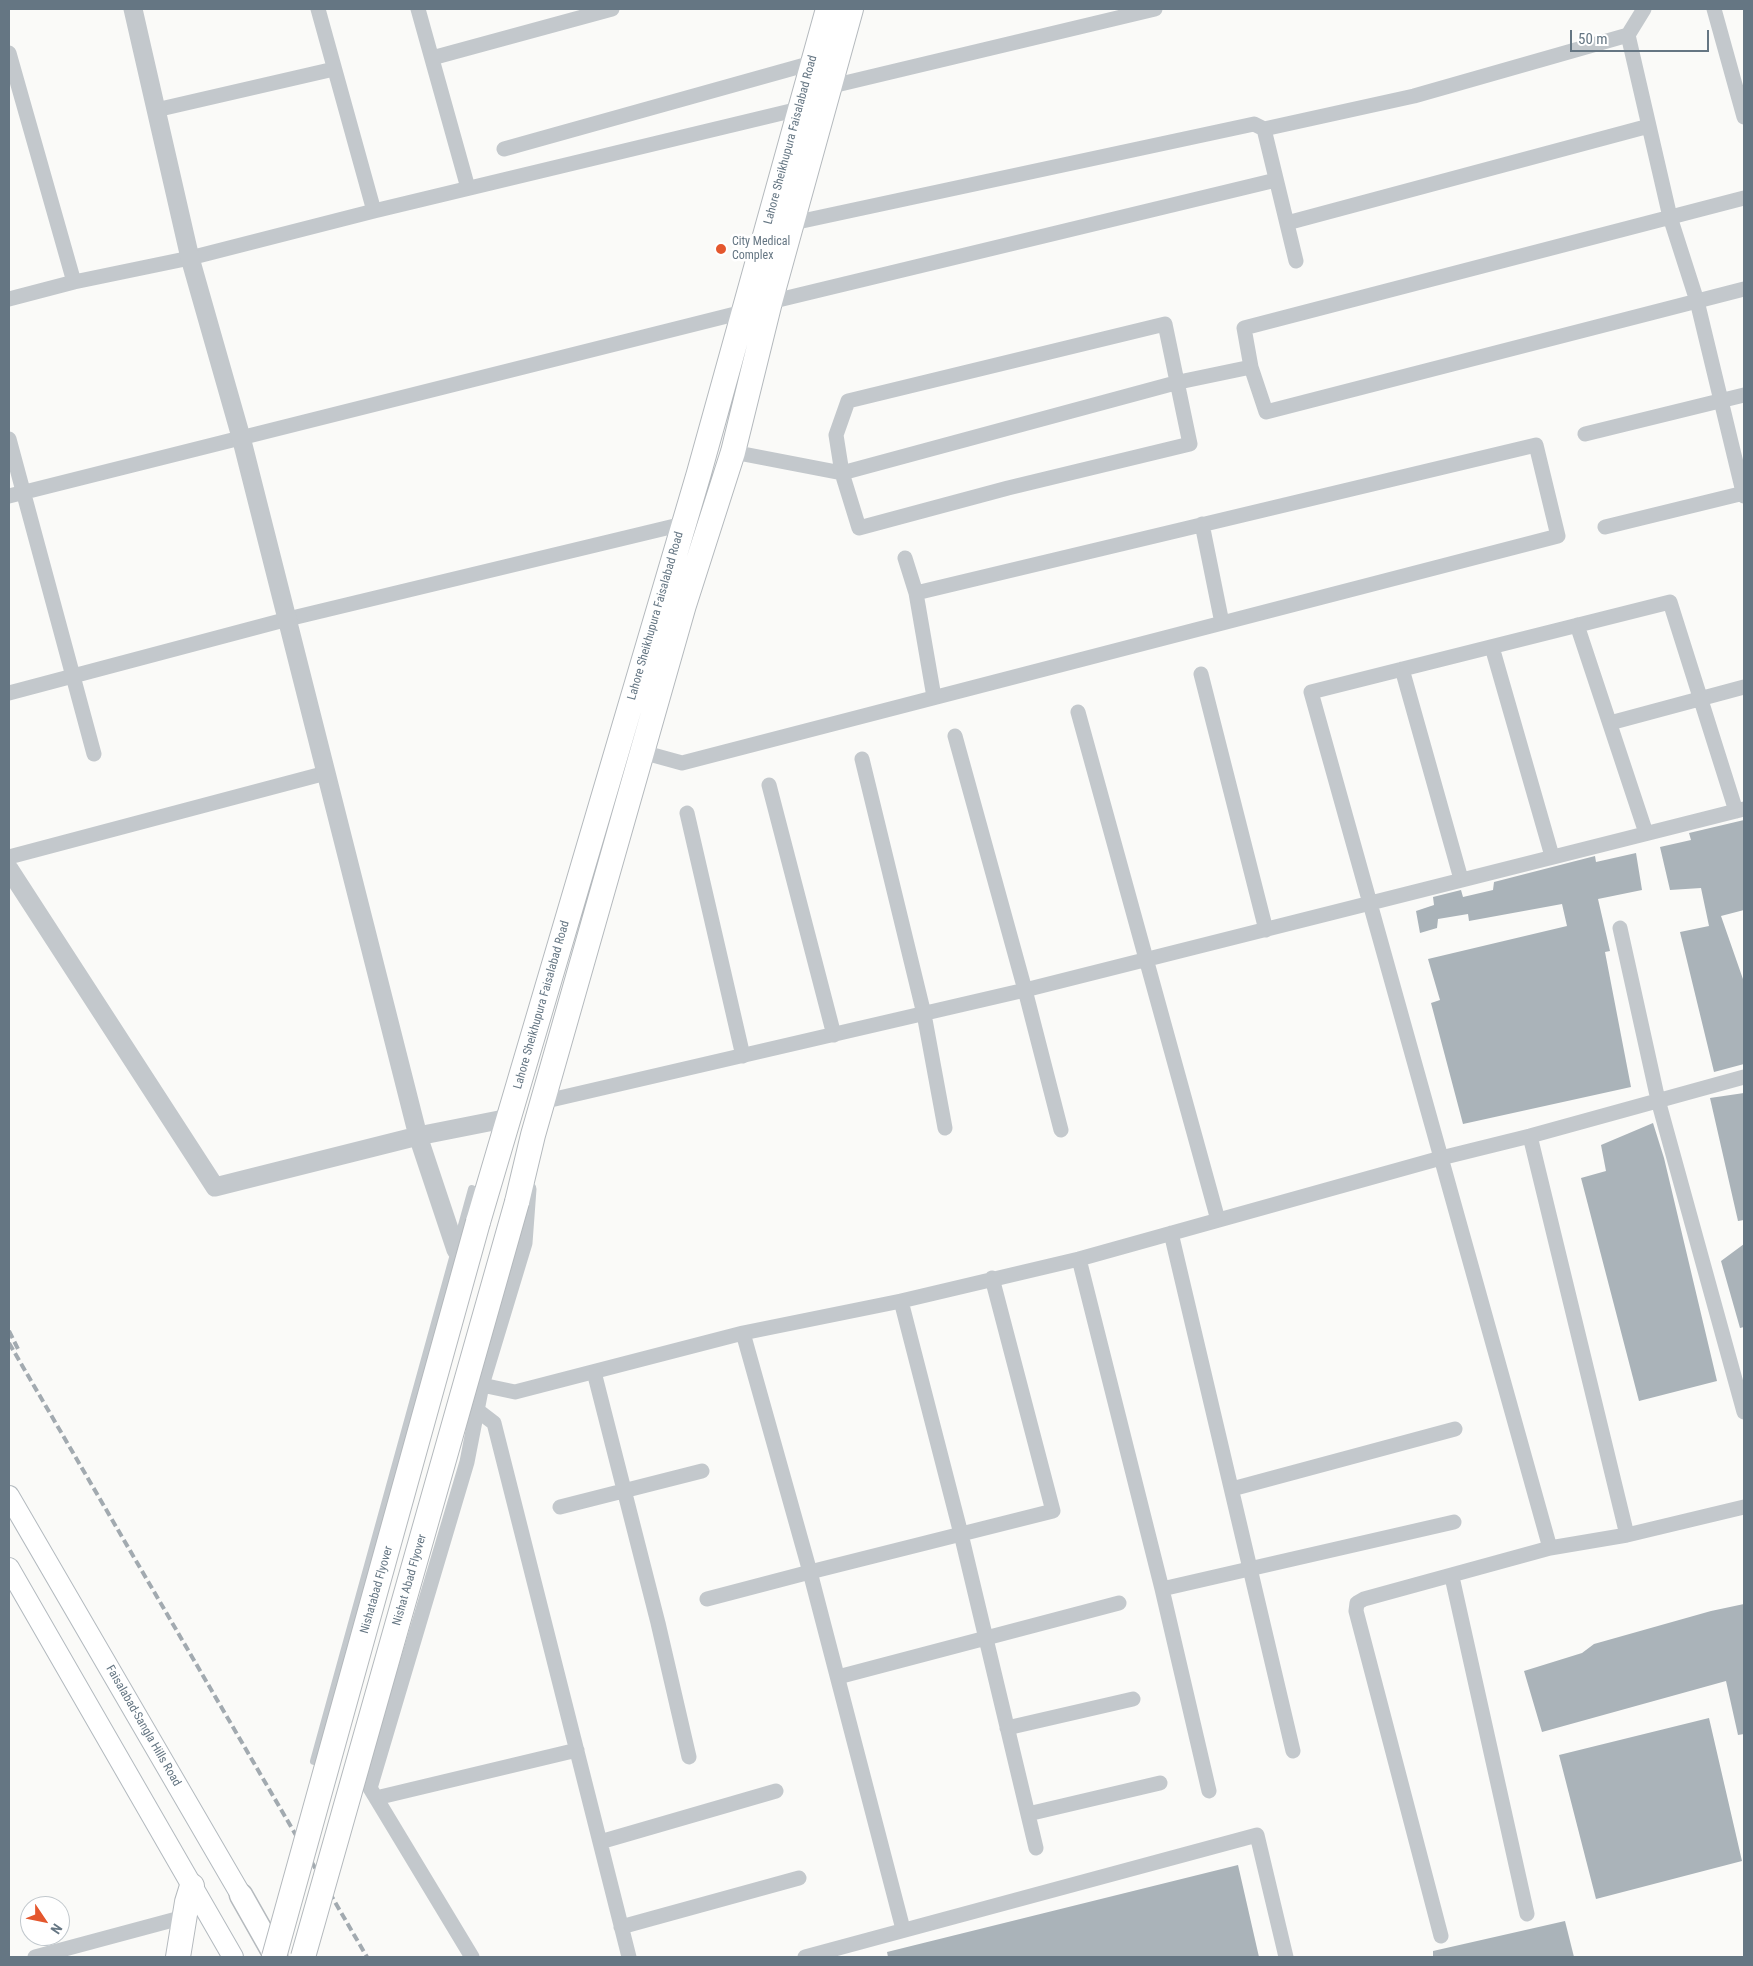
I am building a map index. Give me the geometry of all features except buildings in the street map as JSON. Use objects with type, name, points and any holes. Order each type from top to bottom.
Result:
[{"type":"highway","name":"Lahore Sheikhupura Faisalabad Road","points":[[478,1222],[684,524],[828,9]]},
{"type":"highway","name":"Lahore Sheikhupura Faisalabad Road","points":[[517,1202],[532,1135],[684,605],[733,452],[770,302],[851,9]]},
{"type":"highway","name":"Nishat Abad Flyover","points":[[303,1957],[517,1202]]},
{"type":"highway","name":"Nishatabad Flyover","points":[[275,1957],[478,1222]]},
{"type":"highway","points":[[178,1957],[184,1917],[192,1886]]},
{"type":"main road","name":"Faisalabad-Sangla Hills Road","points":[[9,1496],[241,1895],[275,1957]]},
{"type":"main road","points":[[9,1568],[233,1957]]},
{"type":"street","points":[[133,9],[190,258],[241,437],[418,1136],[456,1250]]},
{"type":"street","points":[[318,9],[374,210]]},
{"type":"street","points":[[418,9],[468,188]]},
{"type":"street","points":[[432,58],[612,9]]},
{"type":"street","points":[[828,87],[1155,9]]},
{"type":"street","points":[[793,223],[1254,124],[1264,129],[1414,96],[1628,35],[1644,9]]},
{"type":"street","points":[[1714,9],[1744,117]]},
{"type":"street","points":[[1605,527],[1744,494],[1696,301],[1670,217],[1628,35]]},
{"type":"street","points":[[9,53],[74,282]]},
{"type":"street","points":[[504,149],[812,63]]},
{"type":"street","points":[[156,110],[334,69]]},
{"type":"street","points":[[9,299],[74,282],[190,258],[374,210],[799,109]]},
{"type":"street","points":[[1287,224],[1649,126]]},
{"type":"street","points":[[1264,129],[1296,261]]},
{"type":"street","points":[[770,302],[1276,180]]},
{"type":"street","points":[[1744,198],[1244,328],[1251,367],[1266,412],[1744,289]]},
{"type":"street","points":[[16,495],[743,312]]},
{"type":"street","points":[[1165,324],[1179,382],[1190,444],[1008,488],[859,528],[842,473],[836,435],[848,401],[1165,324]]},
{"type":"street","points":[[733,452],[842,473],[1179,382],[1251,367]]},
{"type":"street","points":[[1585,434],[1744,396]]},
{"type":"street","points":[[9,439],[16,495],[73,676],[94,754]]},
{"type":"street","points":[[642,752],[682,763],[1558,536],[1536,445],[916,593]]},
{"type":"street","points":[[9,693],[288,619],[684,524]]},
{"type":"street","points":[[1202,524],[1222,622]]},
{"type":"street","points":[[905,558],[916,593],[934,697]]},
{"type":"street","points":[[542,1102],[1147,961],[1372,902],[1461,879],[1740,810],[1670,602],[1311,692],[1372,902],[1550,1548]]},
{"type":"street","points":[[1577,626],[1646,833]]},
{"type":"street","points":[[1492,647],[1552,856]]},
{"type":"street","points":[[1402,670],[1461,879]]},
{"type":"street","points":[[1201,674],[1266,930]]},
{"type":"street","points":[[1610,723],[1744,687]]},
{"type":"street","points":[[1078,712],[1218,1220]]},
{"type":"street","points":[[955,736],[1026,990],[1061,1130]]},
{"type":"street","points":[[862,759],[924,1014],[945,1128]]},
{"type":"street","points":[[9,858],[326,773]]},
{"type":"street","points":[[769,784],[834,1035]]},
{"type":"street","points":[[687,813],[742,1056]]},
{"type":"street","points":[[9,869],[215,1187],[418,1136],[509,1118]]},
{"type":"street","points":[[1620,928],[1658,1100],[1744,1412]]},
{"type":"street","points":[[482,1385],[515,1392],[744,1333],[901,1301],[1079,1259],[1441,1158],[1530,1136],[1744,1077]]},
{"type":"street","points":[[472,1957],[370,1788],[467,1462],[482,1385],[526,1243],[532,1135]]},
{"type":"street","points":[[1530,1136],[1627,1535]]},
{"type":"street","points":[[1171,1233],[1293,1751]]},
{"type":"street","points":[[1079,1259],[1162,1589],[1209,1791]]},
{"type":"street","points":[[707,1600],[1053,1511],[992,1278]]},
{"type":"street","points":[[901,1301],[962,1534],[1036,1848]]},
{"type":"street","points":[[744,1333],[838,1677],[903,1930]]},
{"type":"street","points":[[594,1372],[689,1757]]},
{"type":"street","points":[[477,1410],[494,1422],[621,1926],[623,1955]]},
{"type":"street","points":[[1232,1489],[1455,1429]]},
{"type":"street","points":[[560,1507],[702,1471]]},
{"type":"street","points":[[1441,1936],[1356,1611],[1357,1603],[1364,1599],[1452,1577],[1550,1548],[1627,1535],[1744,1507]]},
{"type":"street","points":[[1162,1589],[1454,1522]]},
{"type":"street","points":[[1452,1577],[1527,1914]]},
{"type":"street","points":[[838,1677],[1119,1603]]},
{"type":"street","points":[[1008,1728],[1133,1699]]},
{"type":"street","points":[[376,1798],[576,1750]]},
{"type":"street","points":[[1028,1814],[1160,1782]]},
{"type":"street","points":[[600,1842],[776,1791]]},
{"type":"street","points":[[806,1957],[1257,1835],[1286,1957]]},
{"type":"street","points":[[621,1926],[800,1878]]},
{"type":"street","points":[[35,1957],[184,1917]]},
{"type":"lane","points":[[314,1760],[472,1189]]},
{"type":"railway","points":[[9,1331],[18,1349]]},
{"type":"railway","points":[[9,1343],[367,1957]]},
{"type":"place","name":"City Medical Complex","points":[[721,249]]}]
